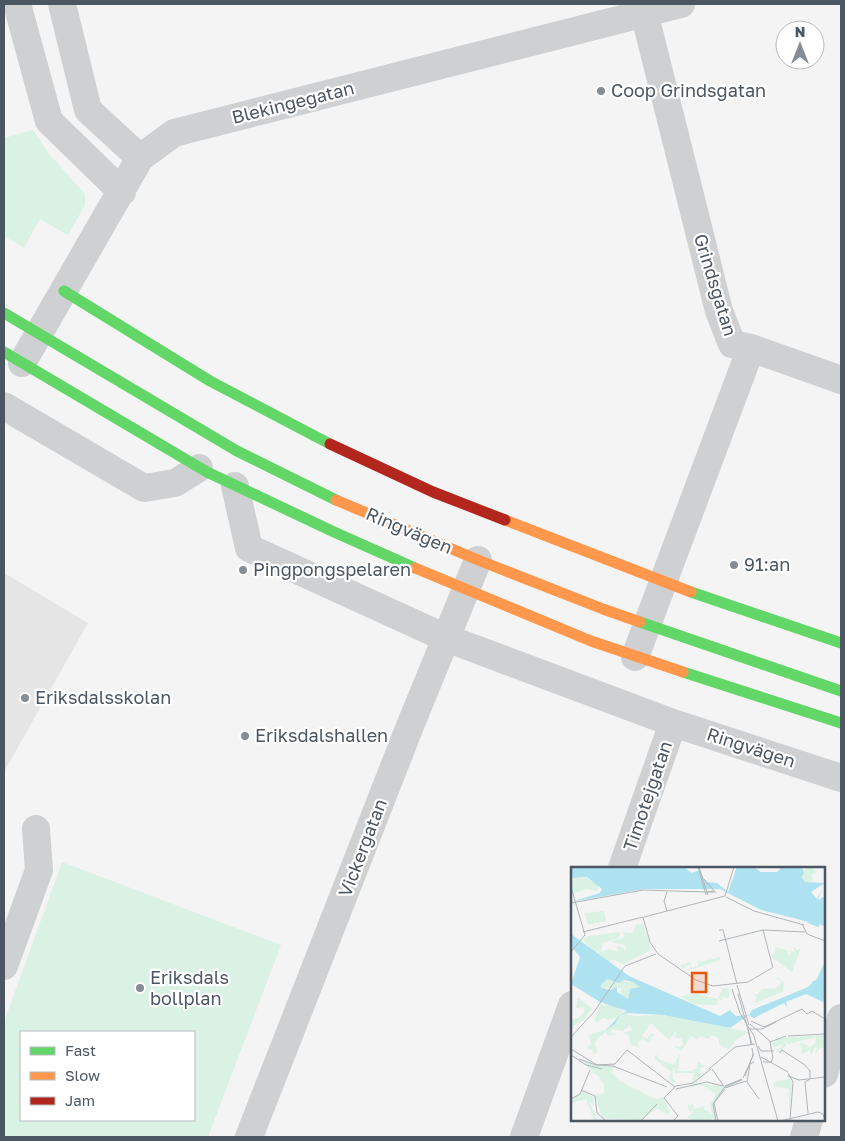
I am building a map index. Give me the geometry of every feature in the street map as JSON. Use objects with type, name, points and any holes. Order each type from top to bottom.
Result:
[{"type":"main road","points":[[64,291],[210,381],[316,438],[432,492],[663,582],[841,642]]},
{"type":"main road","name":"Ringvägen","points":[[4,313],[250,458],[346,505],[478,560],[647,625],[841,691]]},
{"type":"main road","name":"Ringvägen","points":[[13,357],[199,468],[334,532],[466,590],[635,657],[841,723]]},
{"type":"street","points":[[122,192],[49,121],[18,10],[62,4],[88,110],[140,158]]},
{"type":"street","name":"Blekingegatan","points":[[13,357],[39,334],[140,158],[174,133],[643,8],[681,4]]},
{"type":"street","name":"Grindsgatan","points":[[635,657],[751,348],[732,344],[719,311],[643,8]]},
{"type":"street","points":[[751,348],[841,380]]},
{"type":"street","points":[[4,406],[144,488],[176,483],[199,468]]},
{"type":"street","name":"Ringvägen","points":[[235,486],[249,548],[446,638],[673,723],[841,778]]},
{"type":"street","name":"Vickergatan","points":[[249,1137],[478,560]]},
{"type":"street","name":"Timotejgatan","points":[[622,867],[673,723]]},
{"type":"street","points":[[4,966],[39,870],[36,830]]},
{"type":"street","points":[[524,1137],[571,1008]]},
{"type":"street","points":[[825,1071],[841,1018]]},
{"type":"street","points":[[804,1137],[809,1121]]},
{"type":"shaded area","name":"Eriksdalsskolan","points":[[4,573],[88,623],[4,772]]},
{"type":"green space","points":[[33,130],[50,155],[85,194],[85,205],[68,235],[40,219],[24,248],[4,236],[4,138]]},
{"type":"green space","name":"Eriksdals bollplan","points":[[62,862],[281,945],[208,1137],[4,1137],[4,1022]]},
{"type":"traffic: fast","points":[[64,291],[210,381],[330,444]]},
{"type":"traffic: fast","points":[[4,313],[237,451],[336,500]]},
{"type":"traffic: fast","points":[[4,352],[207,472],[415,568]]},
{"type":"traffic: fast","points":[[691,592],[841,643]]},
{"type":"traffic: fast","points":[[640,622],[841,691]]},
{"type":"traffic: fast","points":[[683,672],[841,723]]},
{"type":"traffic: slow","points":[[336,500],[478,560],[640,622]]},
{"type":"traffic: slow","points":[[505,520],[691,592]]},
{"type":"traffic: slow","points":[[415,568],[591,641],[683,672]]},
{"type":"traffic: jam","points":[[330,444],[433,492],[505,520]]},
{"type":"place","name":"Coop Grindsgatan","points":[[601,91]]},
{"type":"place","name":"91:an","points":[[734,565]]},
{"type":"place","name":"Pingpongspelaren","points":[[243,570]]},
{"type":"place","name":"Eriksdalsskolan","points":[[25,698]]},
{"type":"place","name":"Eriksdalshallen","points":[[245,736]]},
{"type":"place","name":"Eriksdals bollplan","points":[[140,988]]}]
